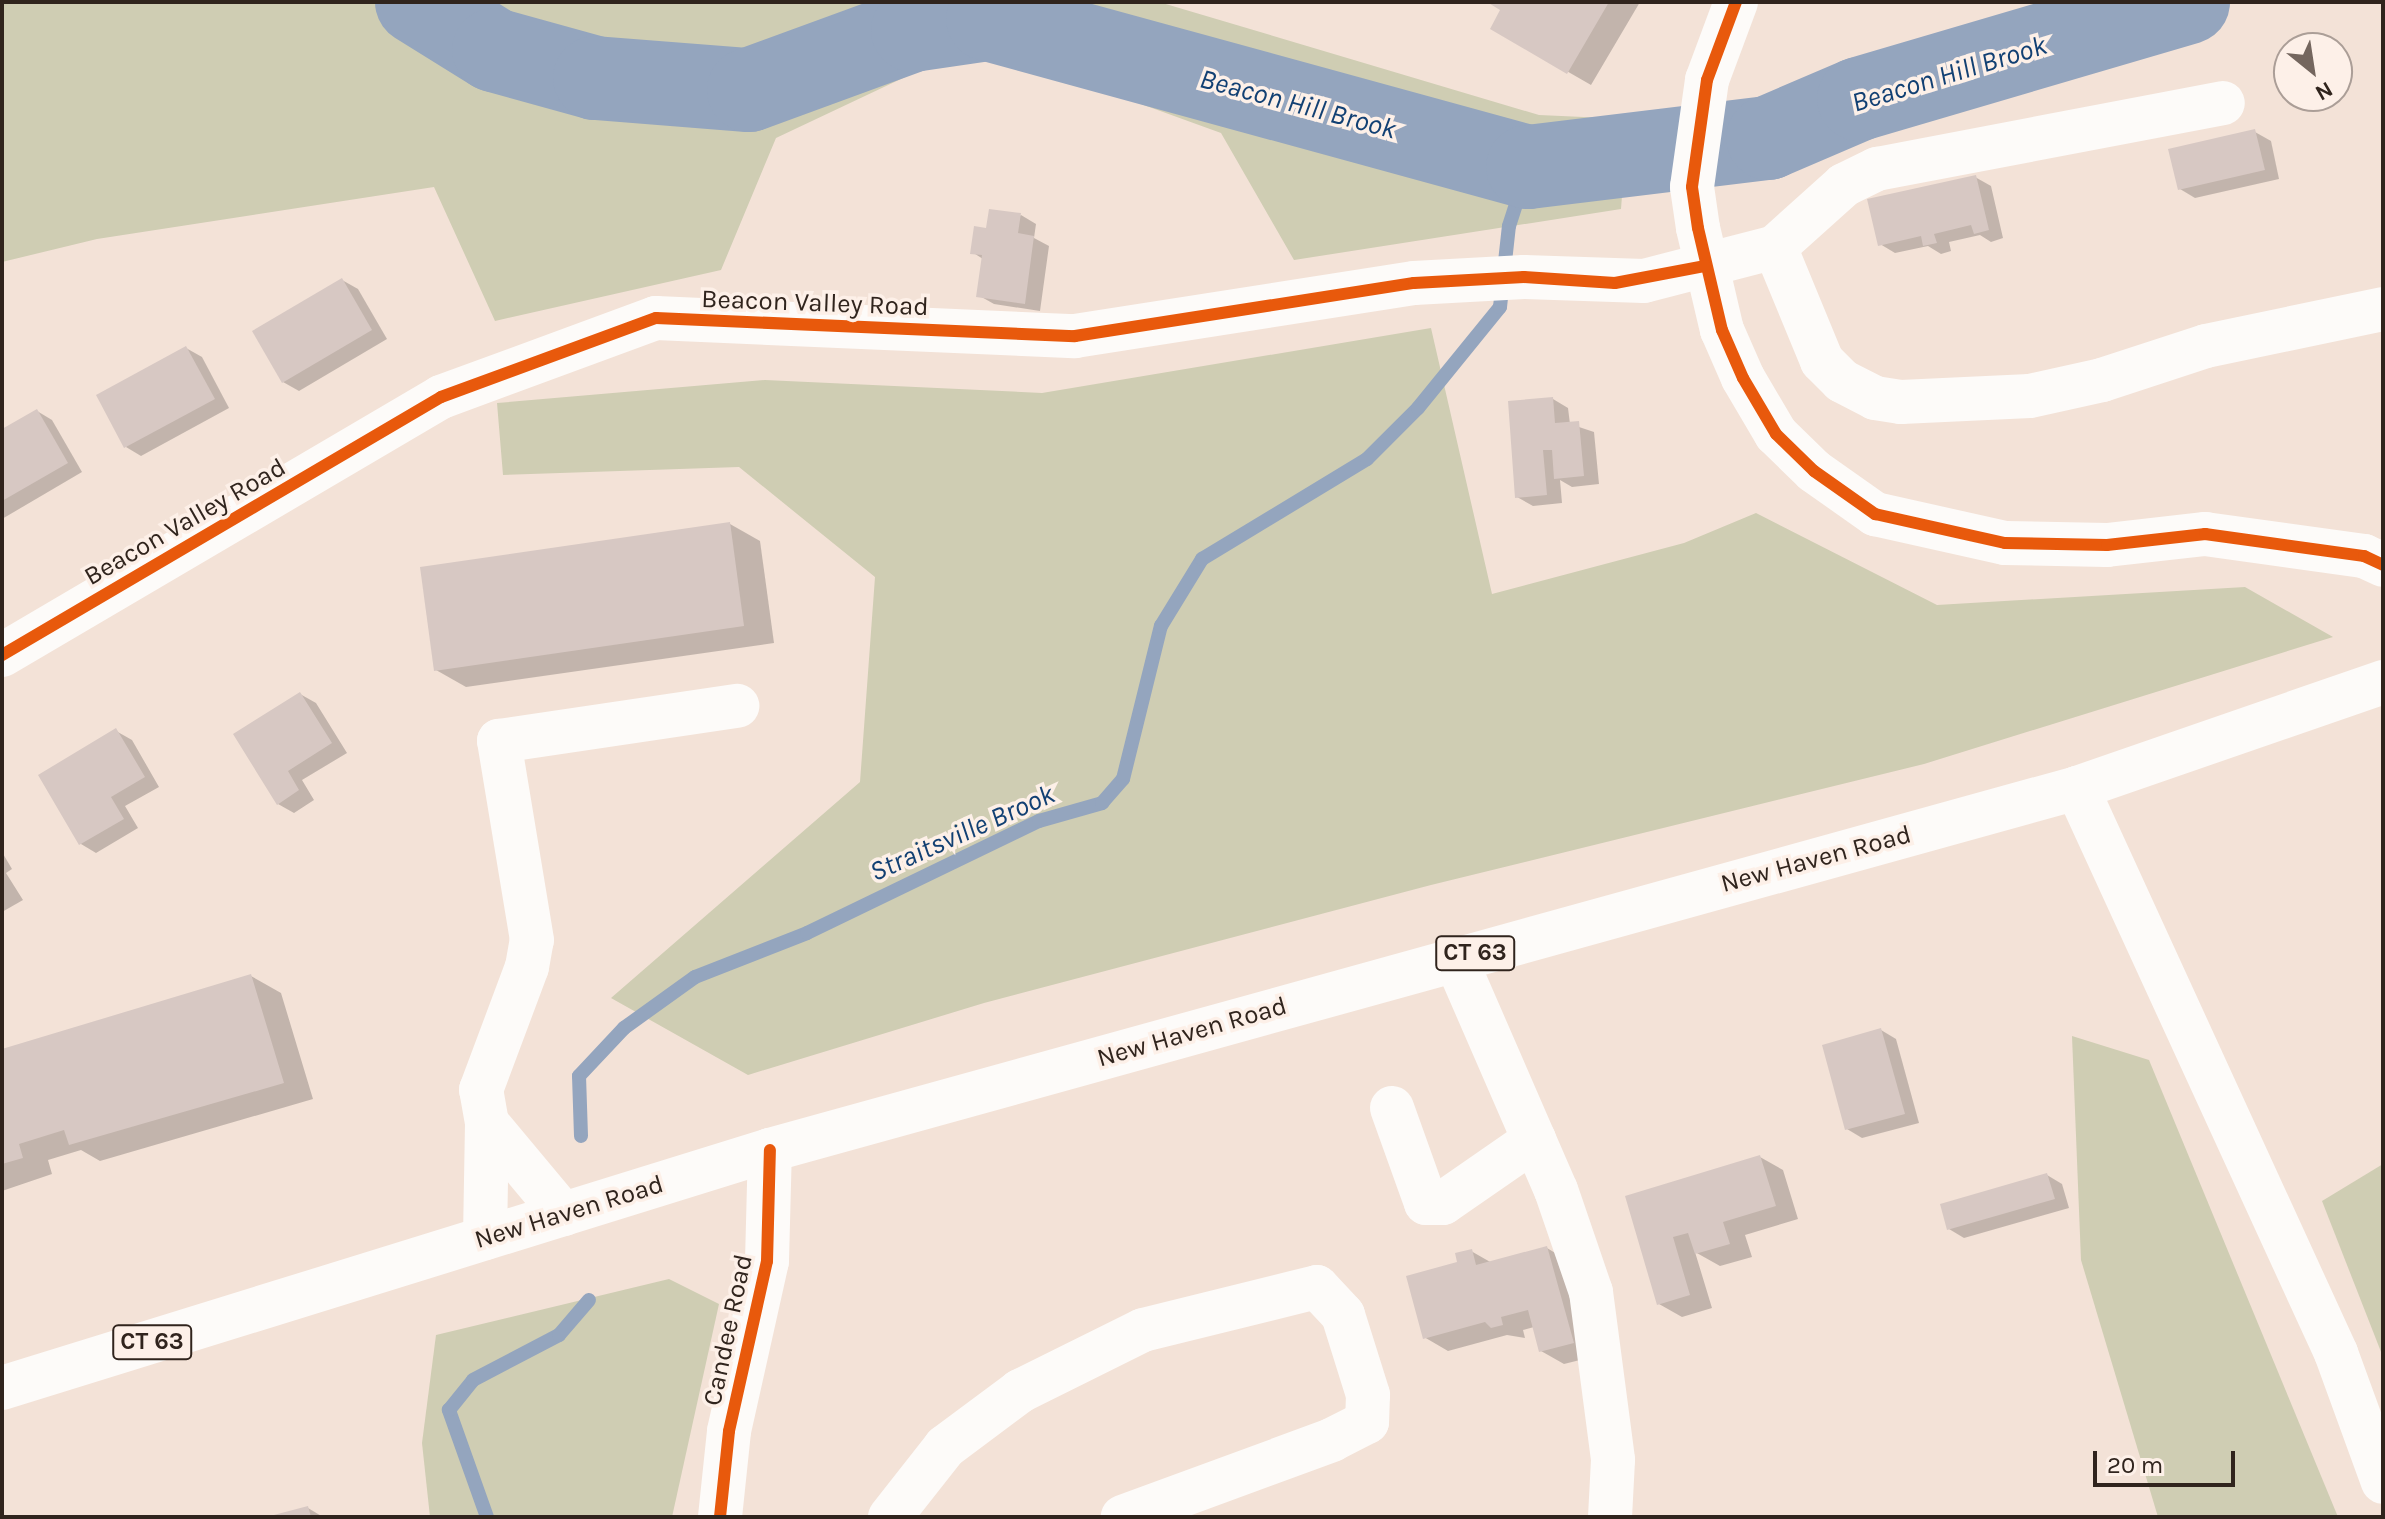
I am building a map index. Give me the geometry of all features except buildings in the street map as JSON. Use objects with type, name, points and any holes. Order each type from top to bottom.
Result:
[{"type":"street","points":[[1736,2],[1707,80],[1692,187],[1705,266],[1722,330],[1776,434],[1814,471],[1875,514],[2005,543],[2107,545],[2205,534],[2364,556],[2383,565]]},
{"type":"street","points":[[2223,103],[1877,169],[1844,185],[1775,247],[1822,361],[1842,381],[1875,398],[1901,402],[2030,396],[2102,380],[2206,346],[2383,309]]},
{"type":"street","name":"Beacon Valley Road","points":[[2,655],[441,397],[656,318],[1075,336],[1414,283],[1504,277],[1615,283],[1705,266],[1775,247]]},
{"type":"street","name":"New Haven Road","points":[[2,1388],[770,1150],[2077,788],[2383,682]]},
{"type":"street","points":[[485,1238],[487,1123],[481,1090],[527,967],[532,940],[499,741],[737,706]]},
{"type":"street","points":[[2077,788],[2336,1353],[2383,1482]]},
{"type":"street","points":[[1455,958],[1534,1140],[1591,1292],[1613,1460],[1610,1517]]},
{"type":"street","points":[[1392,1108],[1426,1203],[1433,1205],[1534,1140]]},
{"type":"street","points":[[487,1123],[563,1214]]},
{"type":"street","name":"Candee Road","points":[[720,1517],[729,1431],[767,1261],[770,1150]]},
{"type":"street","points":[[890,1517],[945,1447],[1020,1391],[1143,1330],[1317,1287],[1343,1315],[1368,1395],[1367,1422],[1332,1440],[1123,1517]]},
{"type":"shaded area","points":[[2,2],[1159,2],[1539,115],[1628,119],[1621,209],[1294,260],[1221,133],[975,44],[776,138],[721,270],[495,321],[434,187],[97,239],[2,262]]},
{"type":"shaded area","points":[[1431,328],[1492,594],[1684,543],[1756,513],[1937,605],[2245,587],[2333,637],[1924,764],[1431,885],[984,1003],[748,1075],[611,998],[860,782],[875,577],[739,467],[503,475],[497,403],[765,380],[1042,393]]},
{"type":"shaded area","points":[[2072,1036],[2149,1060],[2338,1517],[2158,1517],[2081,1260]]},
{"type":"shaded area","points":[[2383,1164],[2383,1357],[2322,1201]]},
{"type":"shaded area","points":[[669,1279],[719,1304],[672,1517],[430,1517],[422,1443],[436,1335]]},
{"type":"waterway","name":"Beacon Hill Brook","points":[[417,2],[494,50],[595,78],[749,90],[913,30],[988,19],[1528,167],[1768,138],[1859,99],[2188,2]]},
{"type":"waterway","name":"Straitsville Brook","points":[[581,1136],[579,1076],[624,1028],[695,977],[807,933],[1039,821],[1102,803],[1123,779],[1161,626],[1202,559],[1367,459],[1418,408],[1500,307],[1509,226],[1528,167]]},
{"type":"waterway","name":"Straitsville Brook","points":[[487,1517],[449,1410],[473,1380],[559,1335],[589,1300]]},
{"type":"cycle path","points":[[1736,2],[1707,80],[1692,187],[1698,228],[1722,330],[1743,378],[1776,434],[1814,471],[1875,514],[2005,543],[2107,545],[2205,534],[2364,556],[2383,565]]},
{"type":"cycle path","points":[[2,655],[441,397],[656,318],[1075,336],[1414,283],[1524,277],[1615,283],[1705,266]]},
{"type":"cycle path","points":[[720,1517],[729,1431],[767,1261],[770,1150]]}]
